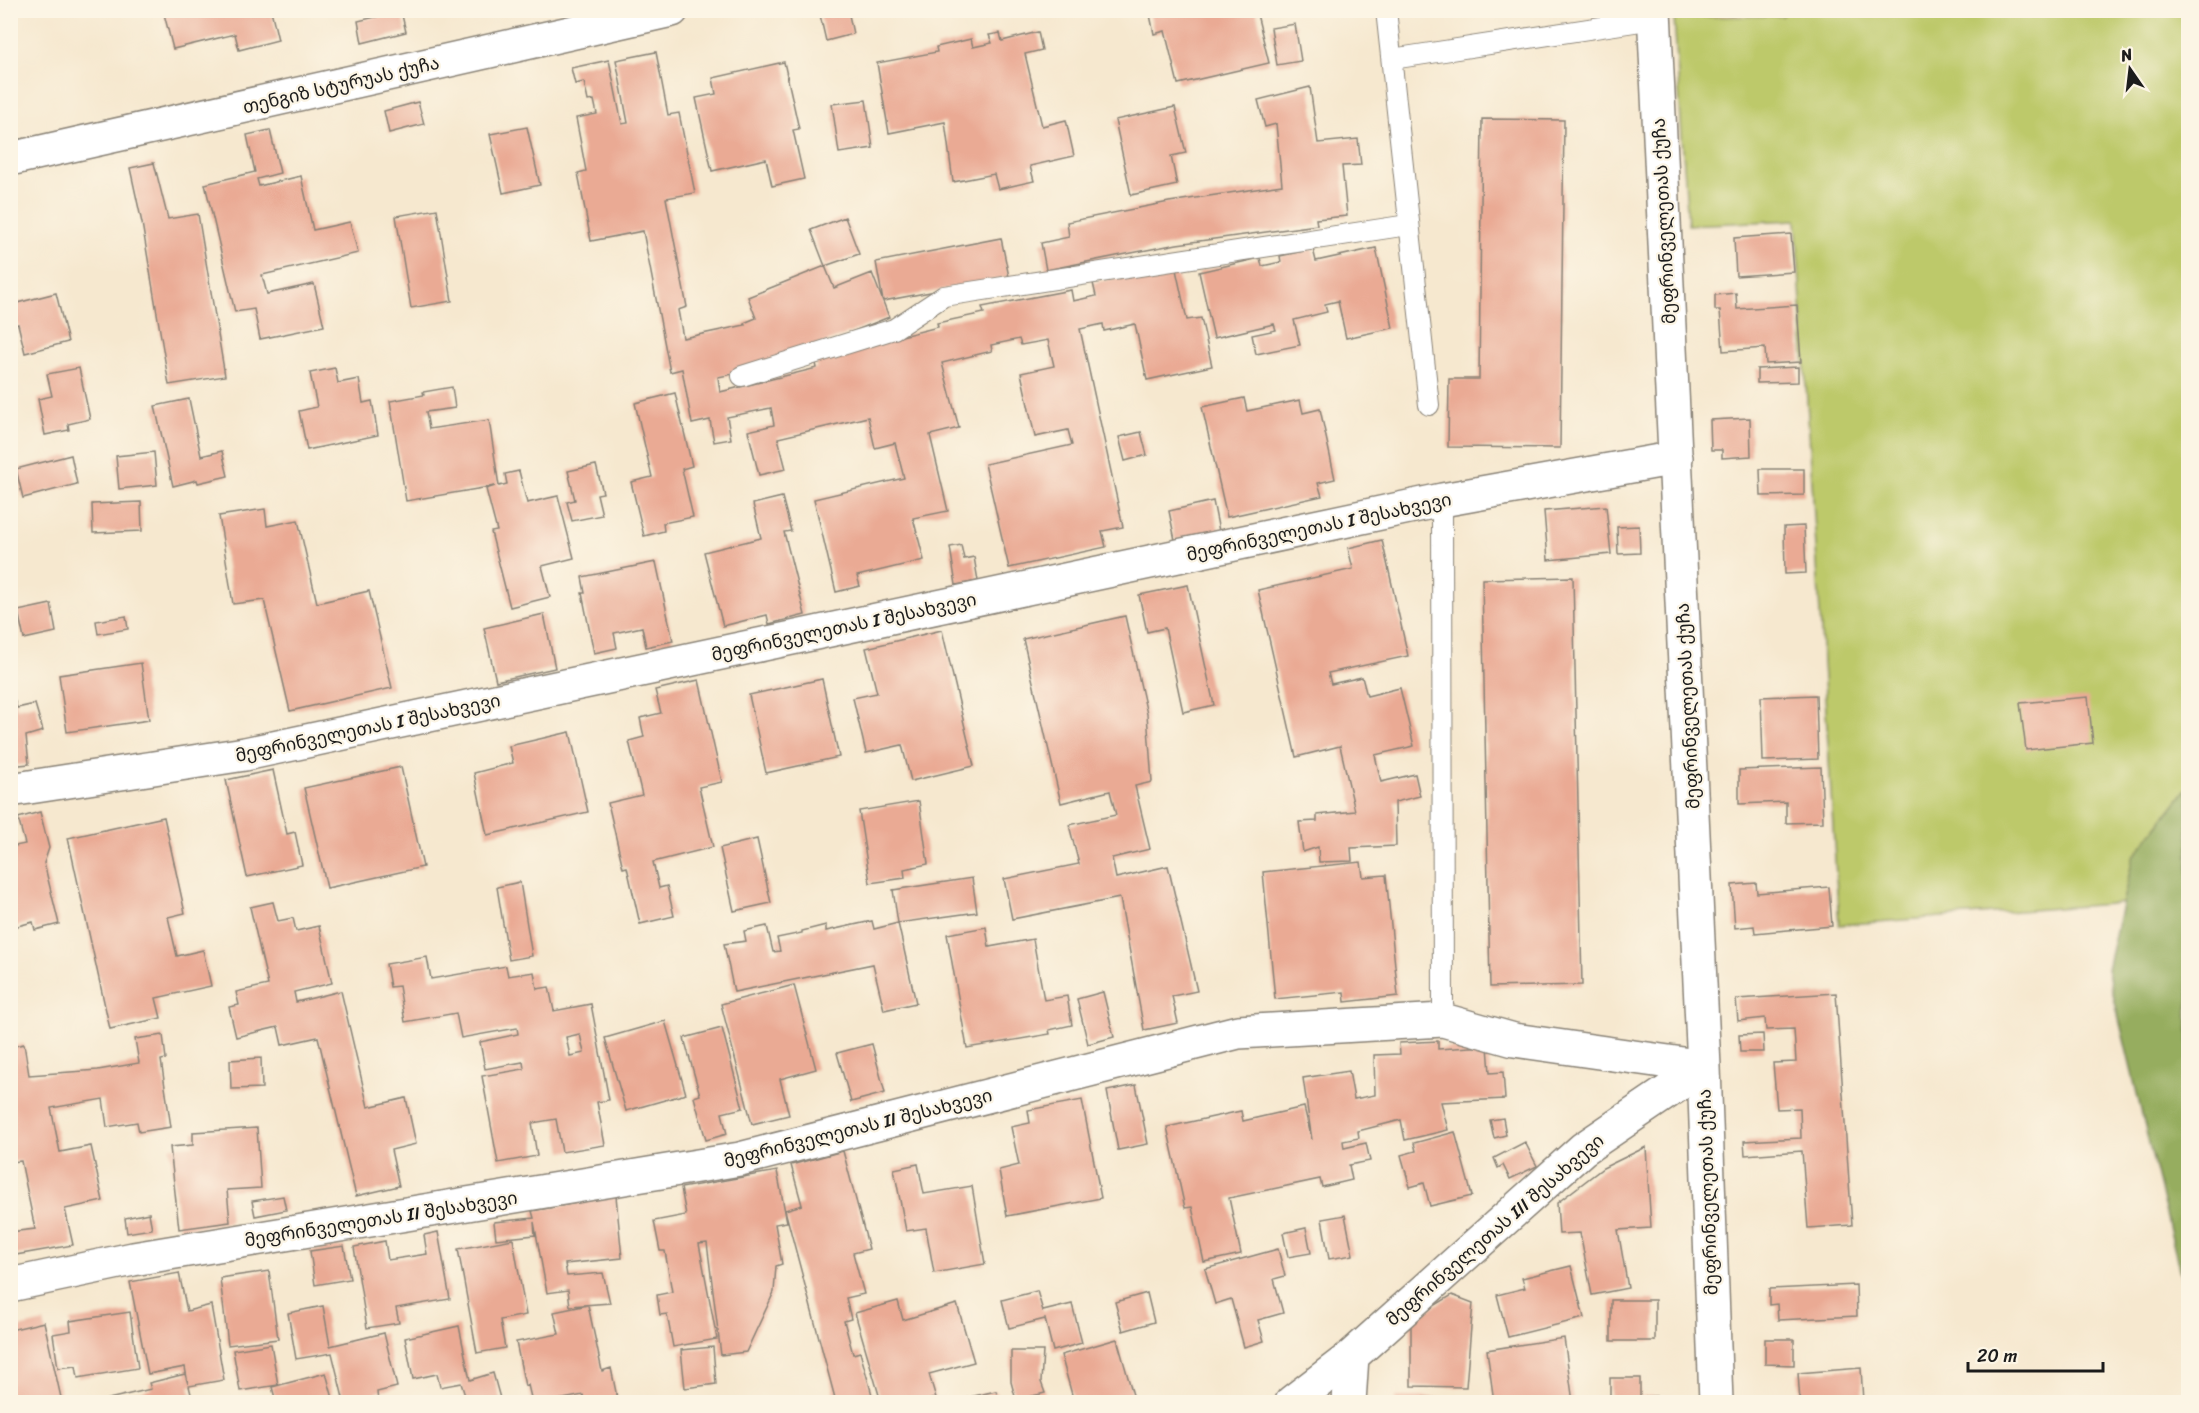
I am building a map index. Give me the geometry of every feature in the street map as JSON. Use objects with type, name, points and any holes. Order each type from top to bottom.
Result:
[{"type":"street","name":"თენგიზ სტურუას ქუჩა","points":[[10,159],[672,10]]},
{"type":"street","name":"მეფრინველეთას ქუჩა","points":[[1654,15],[1704,1067],[1716,1402]]},
{"type":"street","name":"მეფრინველეთას I შესახვევი","points":[[10,790],[245,754],[1442,500],[1676,458]]},
{"type":"street","name":"მეფრინველეთას II შესახვევი","points":[[10,1285],[133,1259],[741,1159],[1238,1032],[1443,1020],[1514,1040],[1704,1067]]},
{"type":"street","name":"მეფრინველეთას III შესახვევი","points":[[1292,1402],[1352,1356],[1582,1149],[1704,1067]]},
{"type":"street","points":[[1349,1402],[1352,1356]]},
{"type":"lane","points":[[1386,10],[1429,405]]},
{"type":"lane","points":[[1392,59],[1654,15]]},
{"type":"lane","points":[[742,376],[894,329],[944,296],[1408,225]]},
{"type":"lane","points":[[1442,500],[1443,1020]]},
{"type":"green space","points":[[1784,10],[2188,11],[2188,787],[2133,858],[2123,903],[1839,925],[1796,220],[1688,225],[1674,17],[1783,16]]},
{"type":"green space","points":[[2188,787],[2188,1402],[2184,1289],[2107,969],[2133,858]]},
{"type":"building","points":[[163,10],[271,10],[278,40],[239,50],[235,34],[173,49]]},
{"type":"building","points":[[836,10],[848,10],[853,34],[826,41],[820,15]]},
{"type":"building","points":[[1149,10],[1256,10],[1269,63],[1178,84],[1165,31],[1154,34]]},
{"type":"building","points":[[1701,10],[1777,10],[1777,13],[1701,16]]},
{"type":"building","points":[[401,11],[406,32],[362,43],[358,21]]},
{"type":"building","points":[[1295,24],[1301,61],[1277,65],[1271,28]]},
{"type":"building","points":[[1038,32],[1042,50],[1025,54],[1042,126],[1066,120],[1074,156],[1030,166],[1034,181],[998,189],[994,174],[953,182],[945,122],[889,133],[877,63],[937,52],[936,47],[971,39],[973,47],[992,43],[989,35],[1000,33],[1002,41]]},
{"type":"building","points":[[656,52],[668,115],[679,113],[695,193],[666,198],[687,307],[678,310],[683,338],[745,325],[744,323],[756,318],[748,297],[825,266],[834,288],[872,273],[889,317],[762,368],[718,377],[720,392],[817,368],[815,358],[938,327],[937,323],[984,313],[982,307],[1071,290],[1073,301],[1096,296],[1093,283],[1175,265],[1187,320],[1201,318],[1212,366],[1147,380],[1135,324],[1104,331],[1103,324],[1080,329],[1123,527],[1102,531],[1106,547],[1009,568],[985,464],[1072,445],[1068,430],[1035,437],[1021,373],[1054,366],[1048,340],[1021,345],[1019,339],[991,345],[992,351],[942,363],[959,428],[930,435],[948,511],[913,518],[924,560],[857,576],[860,586],[836,592],[814,499],[904,478],[895,443],[875,448],[868,417],[778,438],[786,469],[759,475],[748,431],[774,425],[771,408],[727,417],[731,439],[714,442],[710,420],[692,424],[682,369],[670,372],[643,231],[591,241],[578,173],[586,171],[576,118],[597,114],[594,100],[588,101],[584,82],[575,84],[571,68],[609,60],[622,124],[628,123],[616,60]]},
{"type":"building","points":[[784,62],[799,129],[793,130],[804,179],[772,186],[766,159],[712,171],[696,98],[716,94],[713,78]]},
{"type":"building","points":[[1310,87],[1318,143],[1358,139],[1361,165],[1342,166],[1347,216],[1316,219],[1317,225],[1177,244],[1046,270],[1041,243],[1069,237],[1067,222],[1169,202],[1282,185],[1276,124],[1265,127],[1258,100]]},
{"type":"building","points":[[866,100],[873,148],[839,153],[832,104]]},
{"type":"building","points":[[418,102],[424,124],[389,133],[384,111]]},
{"type":"building","points":[[1175,107],[1186,153],[1171,156],[1177,185],[1131,195],[1115,120]]},
{"type":"building","points":[[1482,119],[1564,120],[1560,448],[1448,447],[1449,379],[1479,379]]},
{"type":"building","points":[[527,127],[540,185],[503,193],[490,134]]},
{"type":"building","points":[[270,130],[280,173],[257,179],[259,186],[301,176],[313,230],[350,222],[358,253],[262,275],[267,294],[314,284],[324,326],[260,339],[254,309],[235,312],[205,184],[255,172],[247,135]]},
{"type":"building","points":[[154,163],[168,219],[198,214],[225,376],[169,385],[142,223],[130,168]]},
{"type":"building","points":[[437,209],[452,301],[411,308],[396,216]]},
{"type":"building","points":[[845,217],[859,254],[825,266],[811,230]]},
{"type":"building","points":[[1791,234],[1794,272],[1736,276],[1734,238]]},
{"type":"building","points":[[1001,238],[1009,277],[883,301],[876,262]]},
{"type":"building","points":[[1376,248],[1393,328],[1346,338],[1338,301],[1325,304],[1327,312],[1294,320],[1300,345],[1256,354],[1252,335],[1276,330],[1274,324],[1214,338],[1199,272],[1260,258],[1262,266],[1281,262],[1280,256],[1313,249],[1316,261]]},
{"type":"building","points":[[56,293],[68,342],[25,353],[18,324],[10,326],[10,296],[13,304]]},
{"type":"building","points":[[1736,293],[1737,309],[1797,305],[1801,362],[1766,364],[1765,348],[1723,351],[1720,310],[1715,310],[1715,295]]},
{"type":"building","points":[[1798,367],[1798,382],[1757,383],[1757,369]]},
{"type":"building","points":[[79,368],[90,419],[68,424],[69,430],[45,435],[38,399],[52,396],[47,374]]},
{"type":"building","points":[[335,368],[338,383],[359,379],[363,403],[372,401],[378,435],[307,450],[299,411],[317,407],[310,373]]},
{"type":"building","points":[[452,387],[455,408],[426,412],[429,429],[489,420],[499,486],[507,484],[505,474],[519,471],[527,503],[558,496],[574,558],[542,566],[550,597],[510,607],[491,532],[497,531],[486,489],[495,486],[406,501],[390,401]]},
{"type":"building","points":[[675,393],[692,466],[682,469],[693,517],[663,523],[664,531],[644,536],[631,482],[652,477],[635,403]]},
{"type":"building","points":[[1244,398],[1247,411],[1300,400],[1303,413],[1320,409],[1335,479],[1318,483],[1322,496],[1227,517],[1202,407]]},
{"type":"building","points":[[189,399],[201,456],[222,451],[228,476],[173,486],[155,406]]},
{"type":"building","points":[[1750,418],[1751,456],[1722,458],[1722,450],[1711,450],[1710,420]]},
{"type":"building","points":[[1141,432],[1147,455],[1125,461],[1119,437]]},
{"type":"building","points":[[154,452],[157,485],[119,489],[116,456]]},
{"type":"building","points":[[71,455],[77,484],[23,498],[16,469]]},
{"type":"building","points":[[596,465],[603,493],[597,494],[602,515],[572,521],[567,502],[575,500],[568,471]]},
{"type":"building","points":[[1760,469],[1804,469],[1804,495],[1761,496]]},
{"type":"building","points":[[782,497],[791,531],[784,532],[805,615],[769,624],[767,615],[723,626],[704,552],[761,538],[753,504]]},
{"type":"building","points":[[1213,501],[1219,531],[1175,540],[1169,511]]},
{"type":"building","points":[[141,502],[142,531],[93,533],[92,504]]},
{"type":"building","points":[[1606,506],[1611,554],[1548,560],[1544,511]]},
{"type":"building","points":[[265,509],[267,526],[298,520],[317,603],[369,591],[392,688],[290,711],[264,600],[233,604],[219,516]]},
{"type":"building","points":[[1639,526],[1640,553],[1618,554],[1617,527]]},
{"type":"building","points":[[1804,526],[1806,573],[1785,574],[1784,527]]},
{"type":"building","points":[[1382,540],[1408,656],[1328,673],[1331,684],[1362,677],[1367,696],[1400,688],[1414,746],[1375,755],[1381,782],[1415,774],[1420,796],[1395,802],[1396,846],[1351,848],[1352,861],[1319,862],[1318,847],[1303,852],[1299,822],[1317,821],[1317,815],[1355,811],[1340,746],[1296,757],[1258,590],[1353,569],[1348,548]]},
{"type":"building","points":[[961,545],[964,559],[974,557],[978,581],[956,585],[950,547]]},
{"type":"building","points":[[656,562],[673,641],[646,647],[642,627],[614,633],[617,648],[594,653],[582,593],[585,593],[582,577]]},
{"type":"building","points":[[1573,577],[1582,985],[1490,987],[1482,579]]},
{"type":"building","points":[[1188,585],[1214,705],[1183,712],[1165,628],[1147,632],[1139,595]]},
{"type":"building","points":[[51,604],[56,632],[24,639],[18,611]]},
{"type":"building","points":[[544,614],[555,668],[496,681],[484,628]]},
{"type":"building","points":[[126,616],[128,629],[98,634],[96,621]]},
{"type":"building","points":[[1125,616],[1147,714],[1152,782],[1135,786],[1150,849],[1112,858],[1116,878],[1168,866],[1197,991],[1172,996],[1178,1023],[1144,1030],[1120,898],[1012,919],[1004,879],[1079,864],[1069,825],[1116,815],[1110,791],[1061,803],[1023,639]]},
{"type":"building","points":[[942,630],[974,766],[911,781],[902,745],[866,753],[853,698],[877,693],[866,648]]},
{"type":"building","points":[[141,663],[149,720],[67,732],[59,675]]},
{"type":"building","points":[[822,679],[839,757],[766,773],[749,695]]},
{"type":"building","points":[[699,680],[722,782],[699,787],[713,847],[653,862],[659,888],[667,886],[674,916],[640,924],[627,867],[623,868],[608,803],[642,795],[629,741],[644,737],[640,718],[661,713],[655,690]]},
{"type":"building","points":[[10,686],[17,708],[35,704],[43,731],[26,736],[29,764],[10,766]]},
{"type":"building","points":[[1816,695],[1818,759],[1763,761],[1761,697]]},
{"type":"building","points":[[2088,697],[2093,743],[2026,750],[2020,703]]},
{"type":"building","points":[[570,732],[588,812],[487,835],[474,773],[513,763],[509,746]]},
{"type":"building","points":[[401,767],[423,867],[327,888],[304,788]]},
{"type":"building","points":[[1821,767],[1823,822],[1786,823],[1786,802],[1739,804],[1739,770]]},
{"type":"building","points":[[273,770],[287,834],[295,832],[302,865],[247,877],[226,780]]},
{"type":"building","points":[[919,801],[928,864],[904,869],[905,878],[870,883],[859,811]]},
{"type":"building","points":[[40,812],[49,848],[44,863],[59,924],[35,930],[33,922],[10,928],[10,847],[25,844],[18,818]]},
{"type":"building","points":[[164,817],[185,913],[168,917],[177,956],[203,950],[211,986],[156,998],[161,1018],[110,1029],[68,838]]},
{"type":"building","points":[[757,839],[771,903],[734,911],[720,848]]},
{"type":"building","points":[[1361,862],[1363,877],[1386,875],[1398,996],[1345,1002],[1344,992],[1275,999],[1263,872]]},
{"type":"building","points":[[972,878],[977,912],[898,923],[893,890]]},
{"type":"building","points":[[520,882],[532,956],[509,960],[497,887]]},
{"type":"building","points":[[1756,883],[1757,893],[1829,887],[1832,926],[1755,933],[1754,926],[1735,928],[1732,885]]},
{"type":"building","points":[[273,902],[278,921],[293,918],[296,931],[319,926],[332,983],[294,992],[296,1002],[341,991],[368,1107],[406,1098],[416,1144],[391,1150],[399,1186],[356,1196],[318,1037],[282,1045],[278,1027],[236,1037],[229,1007],[239,1005],[236,992],[268,985],[250,907]]},
{"type":"building","points":[[872,921],[874,929],[898,923],[916,1003],[884,1010],[873,964],[734,992],[724,944],[746,941],[744,931],[767,926],[773,952],[780,951],[777,938],[826,925],[826,931]]},
{"type":"building","points":[[986,927],[989,947],[1033,939],[1044,1000],[1067,996],[1072,1025],[1049,1030],[1050,1034],[967,1048],[947,934]]},
{"type":"building","points":[[427,957],[431,979],[506,966],[508,976],[534,972],[537,989],[549,987],[554,1011],[591,1004],[609,1100],[597,1102],[605,1145],[562,1152],[556,1119],[532,1123],[537,1156],[498,1163],[482,1076],[524,1069],[523,1062],[485,1069],[480,1042],[518,1034],[517,1028],[461,1038],[456,1013],[405,1022],[399,986],[390,987],[386,964]],"holes":[[[580,1034],[584,1053],[570,1056],[566,1037]]]},
{"type":"building","points":[[794,985],[816,1069],[780,1079],[789,1115],[752,1124],[721,1004]]},
{"type":"building","points":[[1103,992],[1114,1037],[1088,1044],[1077,999]]},
{"type":"building","points":[[1836,993],[1852,1225],[1808,1228],[1802,1151],[1745,1155],[1744,1141],[1801,1138],[1800,1108],[1777,1109],[1773,1063],[1796,1062],[1794,1029],[1766,1030],[1765,1018],[1738,1021],[1736,999]]},
{"type":"building","points":[[665,1021],[686,1094],[626,1111],[605,1038]]},
{"type":"building","points":[[722,1028],[743,1108],[722,1113],[727,1134],[706,1140],[694,1097],[700,1095],[684,1038]]},
{"type":"building","points":[[1763,1034],[1764,1052],[1740,1052],[1739,1035]]},
{"type":"building","points":[[163,1035],[166,1059],[161,1060],[171,1127],[139,1132],[137,1122],[107,1127],[103,1099],[51,1108],[60,1152],[91,1146],[103,1201],[65,1209],[73,1245],[10,1256],[10,1232],[35,1229],[21,1161],[10,1162],[10,1047],[24,1044],[29,1075],[98,1070],[139,1063],[135,1039]]},
{"type":"building","points":[[1438,1041],[1438,1049],[1488,1046],[1490,1073],[1503,1072],[1505,1099],[1441,1102],[1448,1130],[1405,1140],[1401,1120],[1358,1131],[1359,1138],[1343,1141],[1344,1148],[1366,1143],[1370,1161],[1349,1165],[1352,1180],[1322,1187],[1320,1179],[1229,1198],[1241,1254],[1204,1262],[1192,1207],[1185,1208],[1167,1127],[1241,1111],[1243,1121],[1304,1107],[1312,1140],[1303,1078],[1349,1071],[1354,1099],[1375,1095],[1374,1055],[1400,1054],[1399,1043]]},
{"type":"building","points":[[872,1044],[885,1093],[851,1102],[837,1053]]},
{"type":"building","points":[[261,1058],[262,1088],[231,1089],[230,1060]]},
{"type":"building","points":[[1136,1085],[1148,1144],[1118,1150],[1107,1091]]},
{"type":"building","points":[[1082,1100],[1101,1198],[1007,1216],[999,1170],[1019,1165],[1011,1127],[1030,1123],[1028,1110]]},
{"type":"building","points":[[1503,1118],[1506,1135],[1494,1138],[1490,1120]]},
{"type":"building","points":[[257,1128],[261,1188],[227,1190],[230,1222],[179,1229],[170,1147],[193,1145],[193,1132]]},
{"type":"building","points":[[1455,1132],[1472,1196],[1430,1206],[1424,1183],[1410,1187],[1401,1155],[1416,1151],[1414,1143]]},
{"type":"building","points":[[1525,1142],[1537,1166],[1510,1179],[1503,1165],[1498,1168],[1494,1158]]},
{"type":"building","points":[[1646,1147],[1651,1228],[1618,1230],[1628,1288],[1592,1295],[1580,1233],[1559,1234],[1557,1203],[1603,1168]]},
{"type":"building","points":[[843,1151],[869,1249],[853,1253],[864,1294],[846,1298],[851,1319],[844,1321],[853,1354],[860,1352],[874,1402],[836,1402],[785,1210],[802,1205],[791,1165]]},
{"type":"building","points":[[918,1164],[924,1194],[972,1186],[985,1264],[934,1273],[926,1228],[906,1231],[894,1169]]},
{"type":"building","points":[[777,1171],[787,1222],[775,1224],[782,1264],[776,1266],[774,1292],[746,1352],[721,1355],[707,1243],[699,1244],[717,1339],[673,1347],[667,1314],[660,1315],[657,1295],[672,1292],[665,1251],[660,1251],[654,1221],[686,1215],[681,1188]]},
{"type":"building","points":[[283,1196],[286,1210],[255,1216],[252,1201]]},
{"type":"building","points":[[616,1196],[622,1258],[565,1264],[567,1276],[603,1273],[610,1303],[570,1306],[568,1290],[547,1293],[534,1222],[535,1235],[496,1239],[494,1222],[534,1218],[532,1211]]},
{"type":"building","points":[[149,1213],[152,1229],[127,1233],[125,1218]]},
{"type":"building","points":[[1345,1215],[1353,1255],[1329,1259],[1322,1219]]},
{"type":"building","points":[[1306,1228],[1311,1253],[1288,1257],[1283,1233]]},
{"type":"building","points":[[438,1232],[450,1299],[396,1308],[399,1323],[367,1328],[354,1247],[385,1241],[388,1260],[427,1254],[424,1235]]},
{"type":"building","points":[[513,1239],[526,1315],[500,1320],[505,1348],[477,1353],[458,1249]]},
{"type":"building","points":[[344,1246],[350,1279],[315,1285],[310,1251]]},
{"type":"building","points":[[1278,1249],[1285,1276],[1274,1279],[1283,1313],[1258,1320],[1264,1341],[1244,1347],[1231,1299],[1215,1304],[1205,1269]]},
{"type":"building","points":[[1571,1266],[1584,1318],[1508,1337],[1497,1295],[1525,1288],[1522,1278]]},
{"type":"building","points":[[269,1271],[278,1339],[228,1345],[220,1278]]},
{"type":"building","points":[[179,1273],[187,1311],[211,1305],[224,1380],[189,1386],[193,1402],[96,1402],[151,1389],[149,1383],[185,1374],[188,1384],[185,1367],[148,1374],[130,1282]]},
{"type":"building","points":[[1856,1285],[1857,1316],[1778,1320],[1777,1304],[1769,1305],[1769,1289]]},
{"type":"building","points":[[1037,1291],[1043,1311],[1072,1304],[1082,1343],[1053,1351],[1045,1319],[1009,1328],[1002,1300]]},
{"type":"building","points":[[1147,1293],[1154,1322],[1123,1331],[1115,1302]]},
{"type":"building","points":[[1452,1295],[1473,1303],[1466,1387],[1411,1386],[1411,1320]]},
{"type":"building","points":[[1611,1300],[1655,1300],[1655,1341],[1611,1341]]},
{"type":"building","points":[[898,1301],[903,1320],[957,1304],[974,1362],[929,1374],[936,1398],[921,1402],[881,1402],[855,1313]]},
{"type":"building","points":[[588,1305],[602,1371],[611,1368],[618,1402],[585,1402],[583,1395],[548,1402],[532,1402],[528,1385],[525,1386],[516,1342],[559,1334],[554,1312]]},
{"type":"building","points":[[323,1306],[330,1346],[384,1333],[397,1387],[377,1392],[378,1402],[344,1402],[332,1353],[296,1359],[288,1313]]},
{"type":"building","points":[[130,1312],[138,1368],[78,1378],[76,1366],[58,1368],[53,1334],[71,1331],[70,1321]]},
{"type":"building","points":[[44,1322],[62,1402],[10,1402],[10,1330]]},
{"type":"building","points":[[459,1326],[470,1380],[493,1373],[501,1402],[467,1402],[461,1383],[440,1387],[437,1374],[413,1379],[405,1338]]},
{"type":"building","points":[[1564,1338],[1573,1402],[1494,1402],[1487,1350]]},
{"type":"building","points":[[1117,1339],[1135,1402],[1074,1402],[1061,1355]]},
{"type":"building","points":[[1765,1339],[1794,1339],[1794,1365],[1765,1364]]},
{"type":"building","points":[[271,1344],[278,1385],[240,1391],[233,1350]]},
{"type":"building","points":[[713,1347],[716,1384],[685,1388],[681,1350]]},
{"type":"building","points":[[1011,1351],[1043,1351],[1041,1382],[1045,1393],[1016,1400],[1011,1382]]},
{"type":"building","points":[[1861,1368],[1863,1402],[1800,1402],[1798,1373]]},
{"type":"building","points":[[326,1373],[334,1402],[276,1402],[272,1387]]},
{"type":"building","points":[[1610,1378],[1640,1378],[1640,1397],[1656,1396],[1656,1402],[1610,1402]]},
{"type":"building","points":[[996,1391],[999,1402],[962,1402],[961,1399]]},
{"type":"building","points":[[1396,1397],[1450,1398],[1450,1402],[1396,1402]]}]
